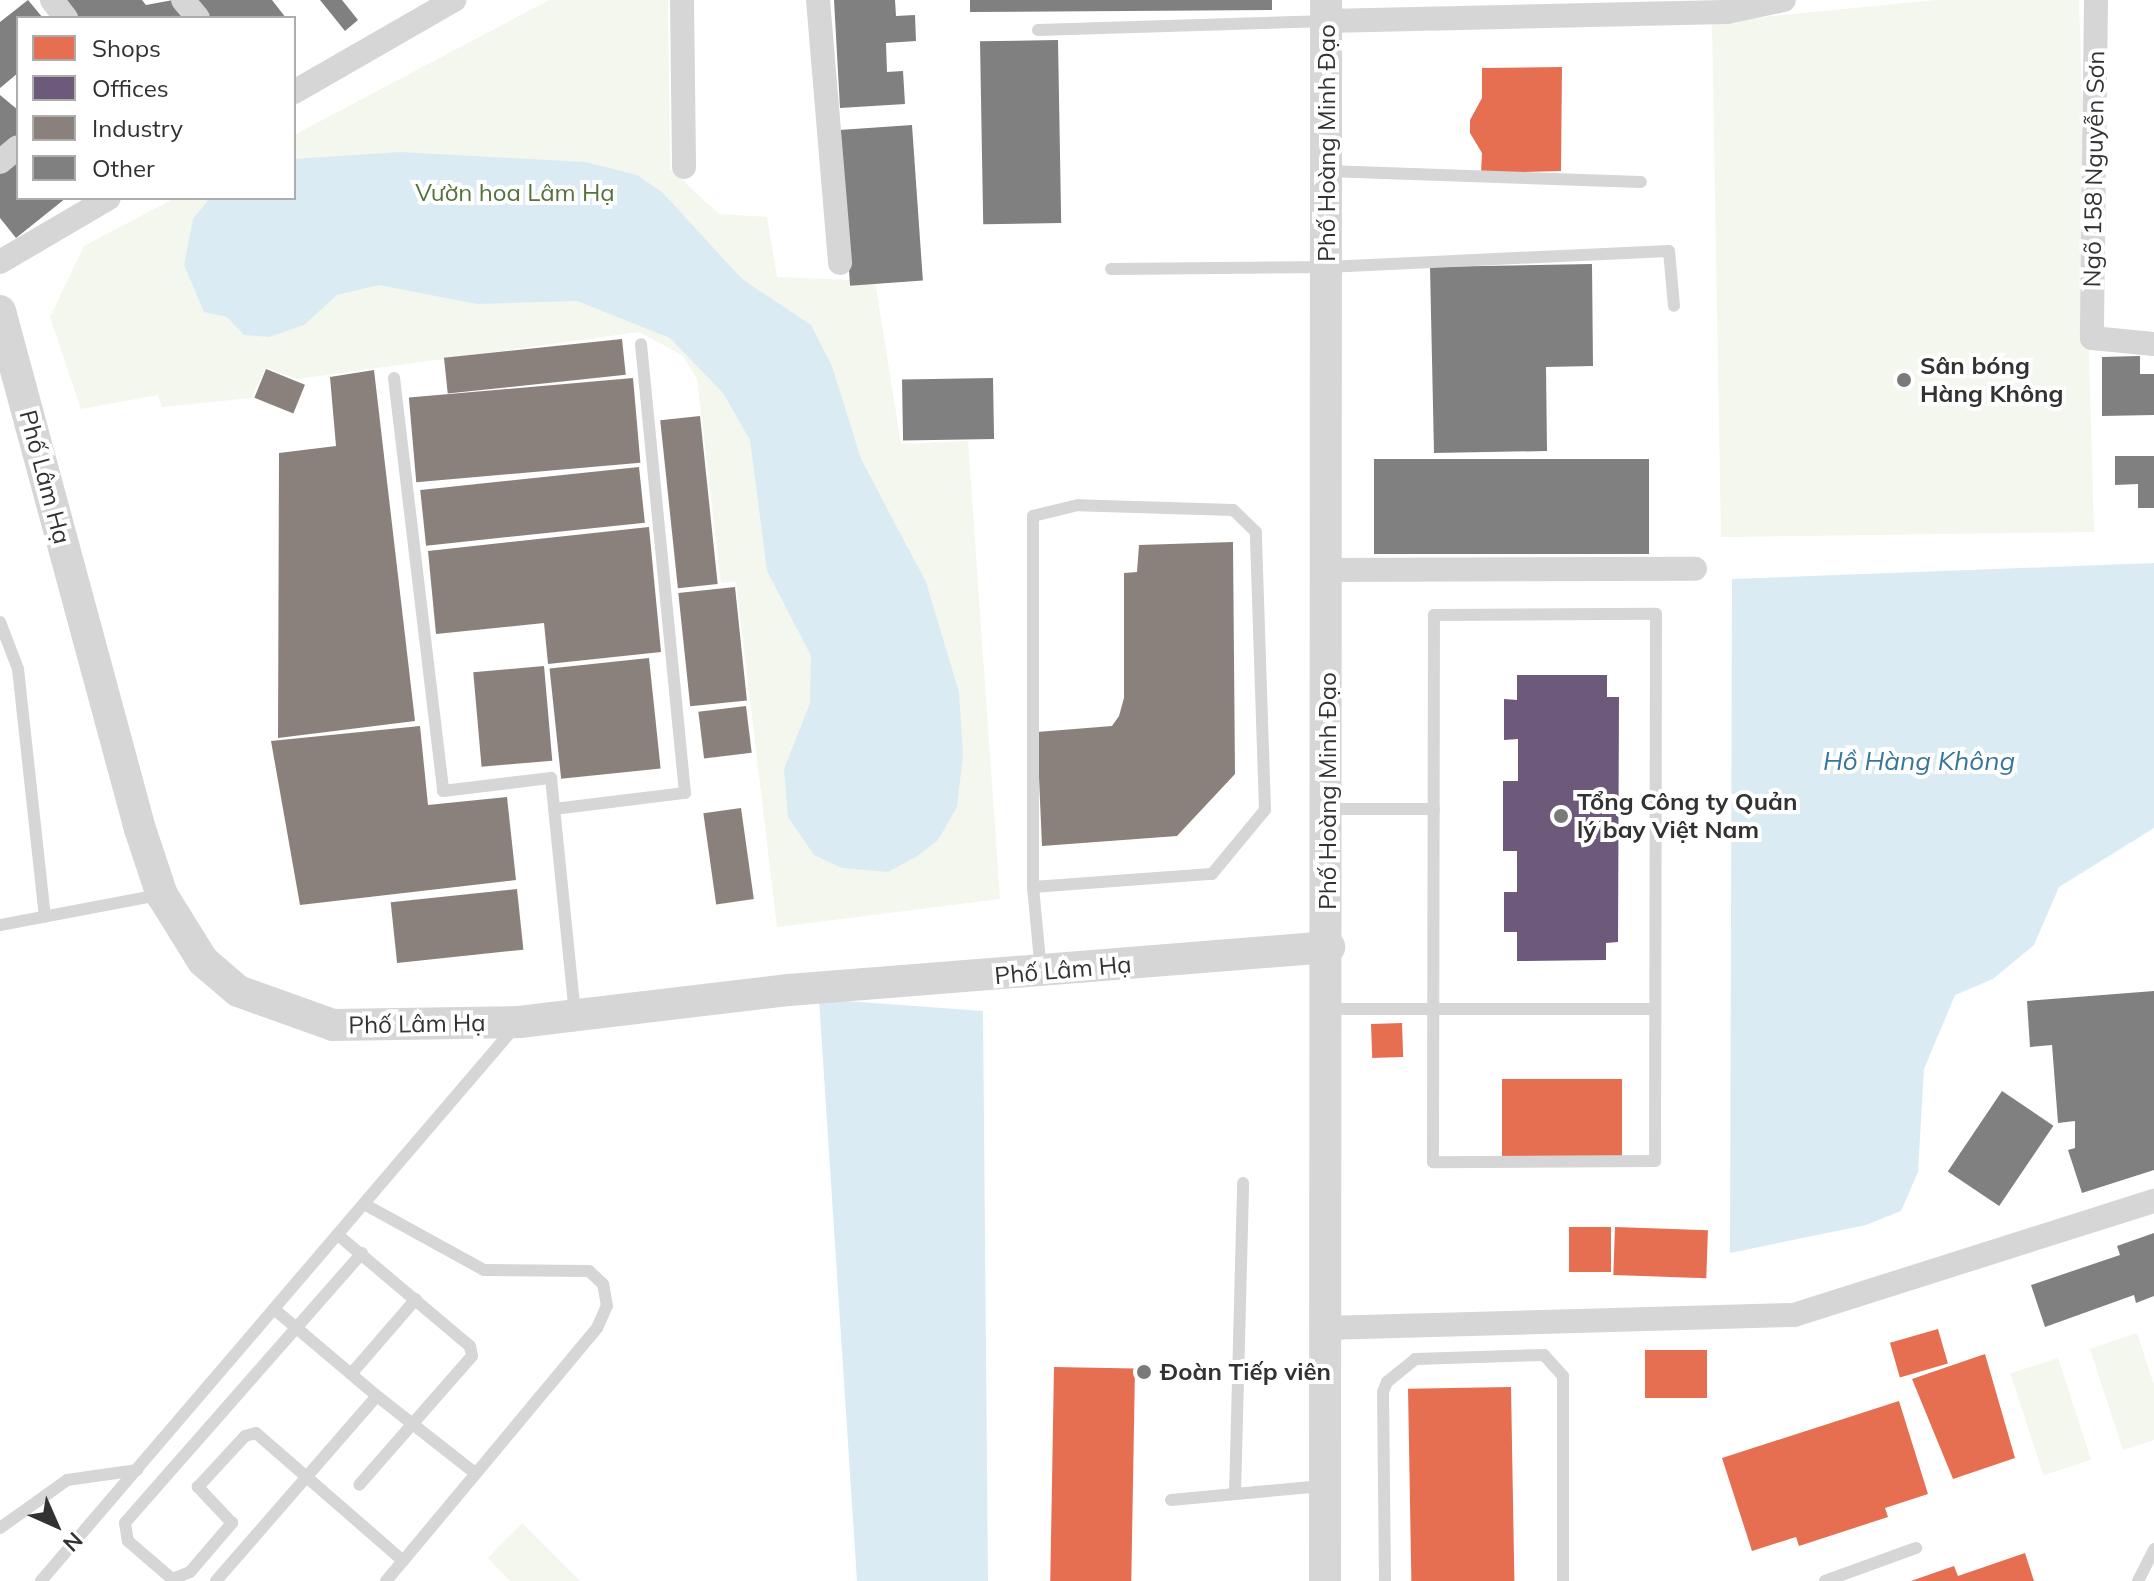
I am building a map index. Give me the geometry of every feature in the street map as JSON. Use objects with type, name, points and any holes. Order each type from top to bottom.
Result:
[{"type":"street","points":[[52,0],[64,16]]},
{"type":"street","points":[[183,0],[196,16]]},
{"type":"street","points":[[296,91],[454,0]]},
{"type":"street","points":[[682,0],[684,167]]},
{"type":"street","points":[[818,0],[840,263]]},
{"type":"street","points":[[1326,11],[1727,12],[1784,0]]},
{"type":"street","name":"Ngõ 158 Nguyễn Sơn","points":[[2096,0],[2092,338],[2154,344]]},
{"type":"street","name":"Phố Hoàng Minh Đạo","points":[[1325,1581],[1329,947],[1326,11]]},
{"type":"street","points":[[0,162],[16,149]]},
{"type":"street","points":[[0,262],[106,200]]},
{"type":"street","name":"Phố Lâm Hạ","points":[[0,311],[140,829],[162,895],[203,961],[238,991],[289,1012],[333,1025],[519,1022],[789,990],[1041,973],[1329,947]]},
{"type":"street","points":[[1328,570],[1695,569]]},
{"type":"street","points":[[1325,1328],[1794,1315],[2154,1201]]},
{"type":"lane","points":[[1038,30],[1326,11]]},
{"type":"lane","points":[[1327,171],[1641,182]]},
{"type":"lane","points":[[1111,269],[1327,267],[1669,251],[1674,306]]},
{"type":"lane","points":[[554,809],[685,793],[641,344]]},
{"type":"lane","points":[[394,378],[443,791],[551,778],[575,1015]]},
{"type":"lane","points":[[1033,887],[1212,874],[1265,810],[1256,532],[1233,510],[1078,505],[1033,516],[1033,887],[1041,973]]},
{"type":"lane","points":[[1656,614],[1655,1161],[1433,1162],[1434,809],[1434,615],[1656,614]]},
{"type":"lane","points":[[0,622],[18,669],[45,917]]},
{"type":"lane","points":[[1328,809],[1434,809]]},
{"type":"lane","points":[[0,925],[162,895]]},
{"type":"lane","points":[[1328,1009],[1655,1009]]},
{"type":"lane","points":[[41,1581],[519,1022]]},
{"type":"lane","points":[[1235,1494],[1243,1183]]},
{"type":"lane","points":[[364,1204],[484,1270],[589,1271],[603,1284],[607,1306],[597,1328],[386,1581]]},
{"type":"lane","points":[[338,1235],[470,1346],[472,1356],[359,1485]]},
{"type":"lane","points":[[362,1253],[299,1330],[125,1523],[124,1532],[172,1579],[183,1577],[232,1523],[198,1487],[245,1436],[256,1433],[403,1561]]},
{"type":"lane","points":[[351,1374],[416,1299]]},
{"type":"lane","points":[[274,1309],[475,1473]]},
{"type":"lane","points":[[1385,1581],[1383,1392],[1387,1382],[1415,1359],[1544,1355],[1563,1376],[1563,1581]]},
{"type":"lane","points":[[216,1581],[377,1396]]},
{"type":"lane","points":[[0,1528],[67,1480],[137,1470]]},
{"type":"lane","points":[[1171,1500],[1326,1486]]},
{"type":"lane","points":[[1825,1581],[1916,1548]]},
{"type":"lane","points":[[2138,1581],[2154,1549]]},
{"type":"green space","name":"Vườn hoa Lâm Hạ","points":[[549,0],[668,0],[670,169],[719,214],[767,217],[777,277],[875,281],[901,444],[968,441],[1000,899],[777,927],[736,582],[721,583],[697,379],[682,355],[639,332],[296,379],[266,367],[251,398],[162,407],[158,395],[81,409],[50,317],[84,246],[171,200],[296,200],[296,134]]},
{"type":"green space","name":"Sân bóng Hàng Không","points":[[1936,0],[2079,0],[2094,532],[1721,537],[1712,22]]},
{"type":"green space","points":[[2137,1333],[2154,1385],[2154,1440],[2123,1450],[2090,1349]]},
{"type":"green space","points":[[2058,1358],[2091,1460],[2044,1475],[2010,1373]]},
{"type":"green space","points":[[522,1523],[580,1581],[510,1581],[488,1558]]},
{"type":"water","points":[[400,152],[585,162],[637,175],[663,193],[742,279],[811,325],[832,366],[861,459],[926,582],[959,692],[963,755],[957,807],[938,840],[888,872],[842,868],[814,855],[788,817],[784,769],[810,703],[811,656],[767,571],[750,440],[723,393],[670,338],[577,301],[477,304],[379,285],[337,295],[304,325],[269,337],[244,335],[227,317],[204,312],[184,265],[193,219],[208,200],[296,200],[296,159]]},
{"type":"water","name":"Hồ Hàng Không","points":[[2154,563],[2154,828],[2059,887],[2034,945],[1993,979],[1955,995],[1924,1069],[1918,1172],[1901,1211],[1866,1225],[1730,1253],[1732,579]]},
{"type":"water","points":[[819,999],[983,1011],[988,1581],[857,1581]]},
{"type":"building: Shops","points":[[1562,67],[1561,171],[1481,173],[1482,153],[1470,133],[1470,120],[1482,98],[1482,68]]},
{"type":"building: Shops","points":[[1402,1023],[1403,1057],[1372,1058],[1371,1024]]},
{"type":"building: Shops","points":[[1502,1079],[1622,1079],[1622,1160],[1502,1160]]},
{"type":"building: Shops","points":[[1569,1227],[1611,1227],[1611,1272],[1569,1272]]},
{"type":"building: Shops","points":[[1615,1227],[1708,1230],[1706,1278],[1613,1275]]},
{"type":"building: Shops","points":[[1938,1329],[1948,1364],[1900,1377],[1890,1343]]},
{"type":"building: Shops","points":[[1645,1350],[1707,1350],[1707,1398],[1645,1398]]},
{"type":"building: Shops","points":[[1985,1354],[2015,1458],[1953,1479],[1912,1379]]},
{"type":"building: Shops","points":[[1054,1367],[1135,1368],[1131,1581],[1050,1581]]},
{"type":"building: Shops","points":[[1511,1387],[1514,1581],[1411,1581],[1408,1389]]},
{"type":"building: Shops","points":[[1899,1401],[1928,1494],[1885,1508],[1888,1517],[1799,1546],[1796,1537],[1752,1551],[1722,1458]]},
{"type":"building: Shops","points":[[2025,1553],[2034,1581],[1911,1581],[1954,1566],[1958,1576]]},
{"type":"building: Offices","name":"Tổng Công ty Quản lý bay Việt Nam","points":[[1517,675],[1607,675],[1607,697],[1619,697],[1618,942],[1606,943],[1606,960],[1517,961],[1517,932],[1504,932],[1504,892],[1517,892],[1517,851],[1503,851],[1503,781],[1518,781],[1518,739],[1504,740],[1504,699],[1517,700]]},
{"type":"building: Industry","points":[[622,339],[626,375],[448,394],[444,358]]},
{"type":"building: Industry","points":[[266,369],[305,385],[293,413],[254,398]]},
{"type":"building: Industry","points":[[374,370],[415,721],[278,738],[279,453],[336,446],[330,377]]},
{"type":"building: Industry","points":[[633,378],[640,463],[416,482],[409,398]]},
{"type":"building: Industry","points":[[700,416],[718,584],[678,588],[660,420]]},
{"type":"building: Industry","points":[[639,467],[645,523],[426,546],[420,490]]},
{"type":"building: Industry","points":[[649,527],[661,652],[548,664],[544,623],[436,634],[428,551]]},
{"type":"building: Industry","points":[[1233,542],[1235,774],[1177,836],[1042,846],[1037,732],[1112,726],[1119,716],[1124,698],[1124,573],[1137,572],[1139,545]]},
{"type":"building: Industry","points":[[735,587],[747,700],[690,706],[678,593]]},
{"type":"building: Industry","points":[[649,658],[661,768],[561,779],[550,668]]},
{"type":"building: Industry","points":[[544,666],[552,761],[482,767],[473,672]]},
{"type":"building: Industry","points":[[746,706],[752,753],[704,758],[698,712]]},
{"type":"building: Industry","points":[[420,726],[428,805],[507,797],[516,880],[300,905],[271,741]]},
{"type":"building: Industry","points":[[741,808],[754,899],[716,904],[703,813]]},
{"type":"building: Industry","points":[[517,889],[523,950],[397,963],[391,902]]},
{"type":"building: Other","points":[[28,0],[41,16],[16,16],[16,75],[0,88],[0,22]]},
{"type":"building: Other","points":[[58,0],[142,0],[146,5],[173,0],[187,16],[72,16]]},
{"type":"building: Other","points":[[193,0],[272,0],[284,16],[205,16]]},
{"type":"building: Other","points":[[320,0],[342,0],[358,20],[345,31]]},
{"type":"building: Other","points":[[834,0],[895,0],[896,16],[915,15],[916,41],[886,43],[887,72],[903,71],[905,104],[840,108]]},
{"type":"building: Other","points":[[970,0],[1272,0],[1272,10],[970,12]]},
{"type":"building: Other","points":[[1058,40],[1061,223],[983,224],[980,41]]},
{"type":"building: Other","points":[[0,95],[16,108],[16,142],[0,156]]},
{"type":"building: Other","points":[[912,125],[923,281],[850,286],[839,130]]},
{"type":"building: Other","points":[[16,158],[16,200],[64,200],[16,238],[0,218],[0,170]]},
{"type":"building: Other","points":[[1592,264],[1593,366],[1546,367],[1547,451],[1434,453],[1430,267]]},
{"type":"building: Other","points":[[2140,356],[2140,374],[2154,374],[2154,415],[2102,416],[2102,357]]},
{"type":"building: Other","points":[[993,378],[994,439],[903,441],[902,380]]},
{"type":"building: Other","points":[[2115,456],[2154,456],[2154,508],[2138,508],[2138,484],[2115,485]]},
{"type":"building: Other","points":[[1374,459],[1649,459],[1649,554],[1374,554]]},
{"type":"building: Other","points":[[2154,991],[2154,1170],[2082,1193],[2068,1150],[2075,1148],[2075,1121],[2058,1123],[2052,1045],[2030,1047],[2027,1001]]},
{"type":"building: Other","points":[[2002,1091],[2053,1126],[1999,1206],[1948,1171]]},
{"type":"building: Other","points":[[2154,1233],[2154,1296],[2136,1303],[2134,1295],[2045,1327],[2031,1285],[2120,1255],[2117,1246]]},
{"type":"place","name":"Sân bóng Hàng Không","points":[[1904,380]]},
{"type":"place","name":"Tổng Công ty Quản lý bay Việt Nam","points":[[1561,816]]},
{"type":"place","name":"Đoàn Tiếp viên","points":[[1144,1372]]}]
